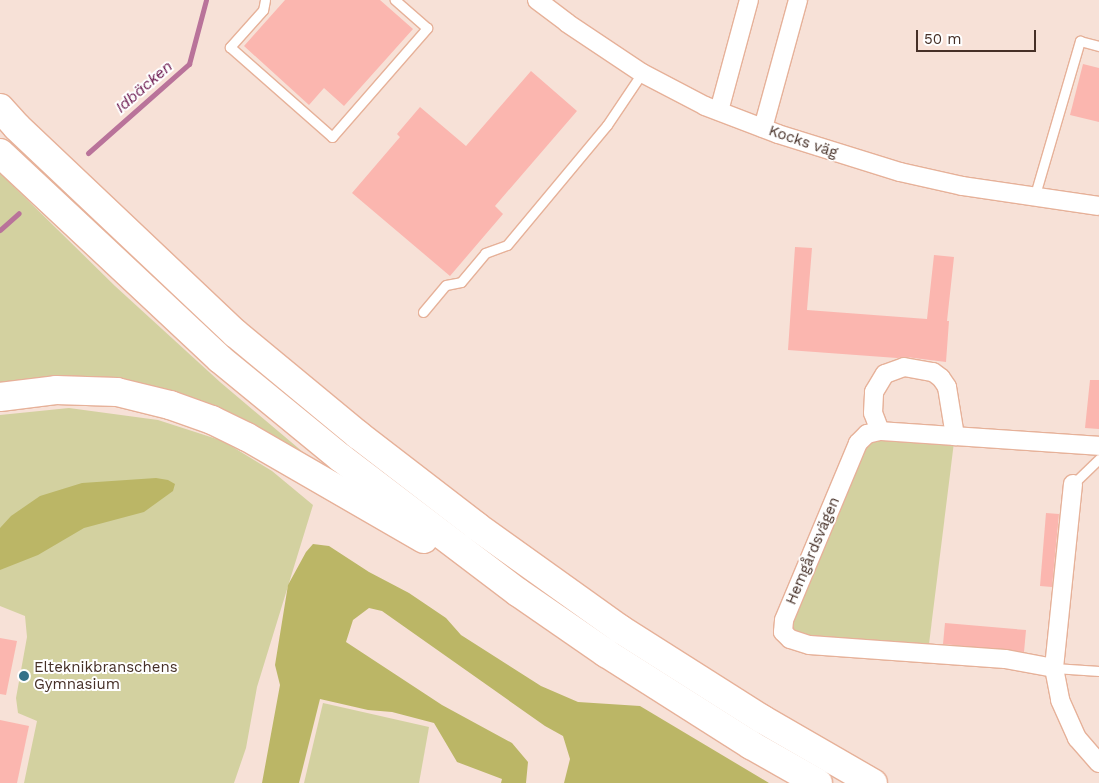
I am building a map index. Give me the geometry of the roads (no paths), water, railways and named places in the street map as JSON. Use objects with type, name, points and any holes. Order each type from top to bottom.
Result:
[{"type":"highway","points":[[0,108],[17,127],[236,334],[366,441],[476,526],[620,629],[762,719],[872,783]]},
{"type":"highway","points":[[0,153],[220,359],[341,458],[519,592],[665,692],[751,745],[818,783]]},
{"type":"highway","points":[[0,398],[56,390],[117,392],[170,405],[212,420],[519,592]]},
{"type":"street","name":"Kocks väg","points":[[537,0],[567,24],[642,73],[719,111],[763,128],[836,154],[900,172],[1034,198],[1099,206]]},
{"type":"street","points":[[719,111],[749,0]]},
{"type":"street","points":[[763,128],[798,0]]},
{"type":"street","points":[[955,436],[947,386],[941,378],[933,372],[904,367],[893,369],[885,374],[874,392],[873,413],[880,431],[1099,446]]},
{"type":"street","name":"Hemgårdsvägen","points":[[880,431],[867,434],[858,443],[787,612],[783,632],[790,639],[809,645],[1005,659],[1054,668]]},
{"type":"street","points":[[1072,484],[1054,668],[1060,700],[1077,738],[1099,763]]},
{"type":"lane","points":[[265,0],[263,10],[230,47],[332,136],[427,28],[395,0]]},
{"type":"lane","points":[[1034,198],[1080,41],[1099,46]]},
{"type":"lane","points":[[423,312],[446,285],[461,282],[485,253],[507,245],[607,125],[642,73]]},
{"type":"lane","points":[[1072,484],[1099,459]]},
{"type":"lane","points":[[1054,668],[1099,672]]},
{"type":"waterway","name":"Idbäcken","points":[[88,153],[189,64],[206,0]]},
{"type":"waterway","name":"Idbäcken","points":[[0,230],[19,213]]},
{"type":"place","name":"Elteknikbranschens Gymnasium","points":[[24,676]]}]
